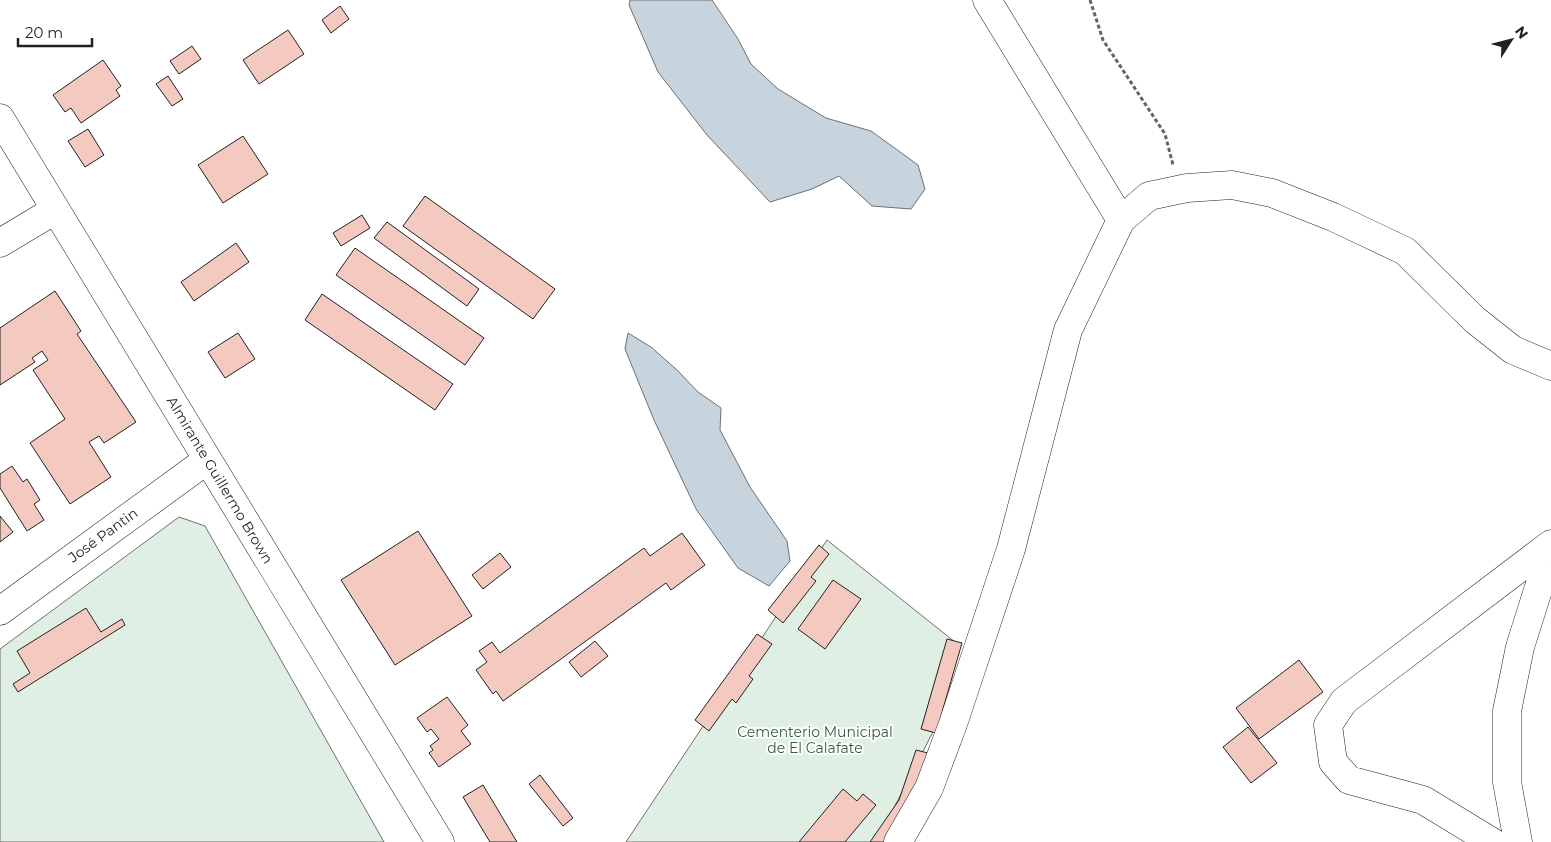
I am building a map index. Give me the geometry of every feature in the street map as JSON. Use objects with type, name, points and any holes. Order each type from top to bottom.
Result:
[{"type":"street","points":[[988,0],[1122,220]]},
{"type":"street","name":"Almirante Guillermo Brown","points":[[0,118],[440,842]]},
{"type":"street","points":[[898,842],[929,788],[956,716],[1011,549],[1068,330],[1122,220],[1149,196],[1179,189],[1232,185],[1272,193],[1333,217],[1405,252],[1475,320],[1513,350],[1551,366]]},
{"type":"street","points":[[0,242],[55,210]]},
{"type":"street","name":"José Pantin","points":[[0,611],[207,460]]},
{"type":"street","points":[[1492,842],[1423,800],[1349,780],[1333,762],[1328,725],[1344,701],[1551,544]]},
{"type":"street","points":[[1518,842],[1507,782],[1507,711],[1520,647],[1551,549]]},
{"type":"path","points":[[1090,0],[1103,40],[1165,134],[1179,189]]},
{"type":"green space","points":[[179,517],[205,526],[384,842],[0,842],[0,649]]},
{"type":"green space","name":"Cementerio Municipal de El Calafate","points":[[827,540],[955,642],[937,724],[881,833],[874,842],[626,842]]},
{"type":"shaded area","points":[[630,0],[712,0],[738,39],[751,64],[778,89],[826,118],[871,131],[918,165],[925,189],[911,209],[872,206],[839,176],[812,189],[770,202],[707,135],[658,72],[629,5]]},
{"type":"shaded area","points":[[628,333],[651,347],[698,392],[721,408],[720,430],[750,487],[787,541],[790,561],[769,586],[738,568],[696,509],[654,420],[625,349]]},
{"type":"building","points":[[340,6],[349,19],[331,33],[322,20]]},
{"type":"building","points":[[288,30],[304,54],[259,84],[243,60]]},
{"type":"building","points":[[192,46],[201,59],[179,74],[170,61]]},
{"type":"building","points":[[103,60],[121,86],[116,90],[120,96],[81,123],[71,108],[65,112],[53,95]]},
{"type":"building","points":[[168,76],[183,99],[172,106],[156,84]]},
{"type":"building","points":[[88,129],[104,155],[85,167],[68,141]]},
{"type":"building","points":[[243,136],[268,174],[223,203],[198,165]]},
{"type":"building","points":[[425,196],[555,289],[533,319],[403,226]]},
{"type":"building","points":[[362,215],[370,228],[341,246],[333,233]]},
{"type":"building","points":[[387,222],[479,289],[467,306],[374,238]]},
{"type":"building","points":[[236,243],[249,262],[194,301],[181,282]]},
{"type":"building","points":[[355,248],[484,338],[465,365],[336,275]]},
{"type":"building","points":[[55,291],[81,331],[77,334],[136,422],[104,443],[99,436],[89,442],[111,477],[70,504],[30,443],[65,419],[33,370],[48,360],[42,351],[32,358],[35,362],[0,385],[0,328]]},
{"type":"building","points":[[322,294],[453,384],[435,410],[305,320]]},
{"type":"building","points":[[238,333],[255,359],[225,378],[208,352]]},
{"type":"building","points":[[12,466],[23,482],[27,479],[40,500],[34,504],[44,520],[27,531],[0,488],[0,474]]},
{"type":"building","points":[[0,516],[13,532],[0,542]]},
{"type":"building","points":[[418,531],[472,616],[395,665],[341,580]]},
{"type":"building","points":[[682,533],[705,565],[671,590],[666,583],[503,701],[496,691],[493,694],[476,670],[487,662],[479,651],[492,642],[500,653],[644,548],[650,556]]},
{"type":"building","points":[[819,545],[829,554],[811,577],[816,581],[783,623],[768,610]]},
{"type":"building","points":[[500,553],[511,567],[483,589],[472,575]]},
{"type":"building","points":[[833,580],[861,599],[825,649],[798,629]]},
{"type":"building","points":[[86,608],[101,632],[122,619],[125,625],[18,692],[13,684],[30,673],[17,651]]},
{"type":"building","points":[[757,634],[772,644],[749,676],[753,679],[736,703],[732,699],[709,731],[695,720]]},
{"type":"building","points":[[947,639],[962,643],[936,733],[921,729]]},
{"type":"building","points":[[595,641],[608,656],[581,677],[569,662]]},
{"type":"building","points":[[1299,660],[1323,692],[1259,739],[1236,708]]},
{"type":"building","points":[[447,697],[468,725],[461,731],[471,744],[439,767],[429,753],[433,750],[430,746],[439,739],[431,729],[427,732],[417,718]]},
{"type":"building","points":[[1248,727],[1277,763],[1251,783],[1223,747]]},
{"type":"building","points":[[916,750],[932,754],[886,842],[870,842],[899,800]]},
{"type":"building","points":[[540,775],[573,818],[563,826],[529,784]]},
{"type":"building","points":[[483,785],[517,842],[490,842],[463,797]]},
{"type":"building","points":[[843,789],[857,801],[863,794],[876,805],[845,842],[799,842]]}]
